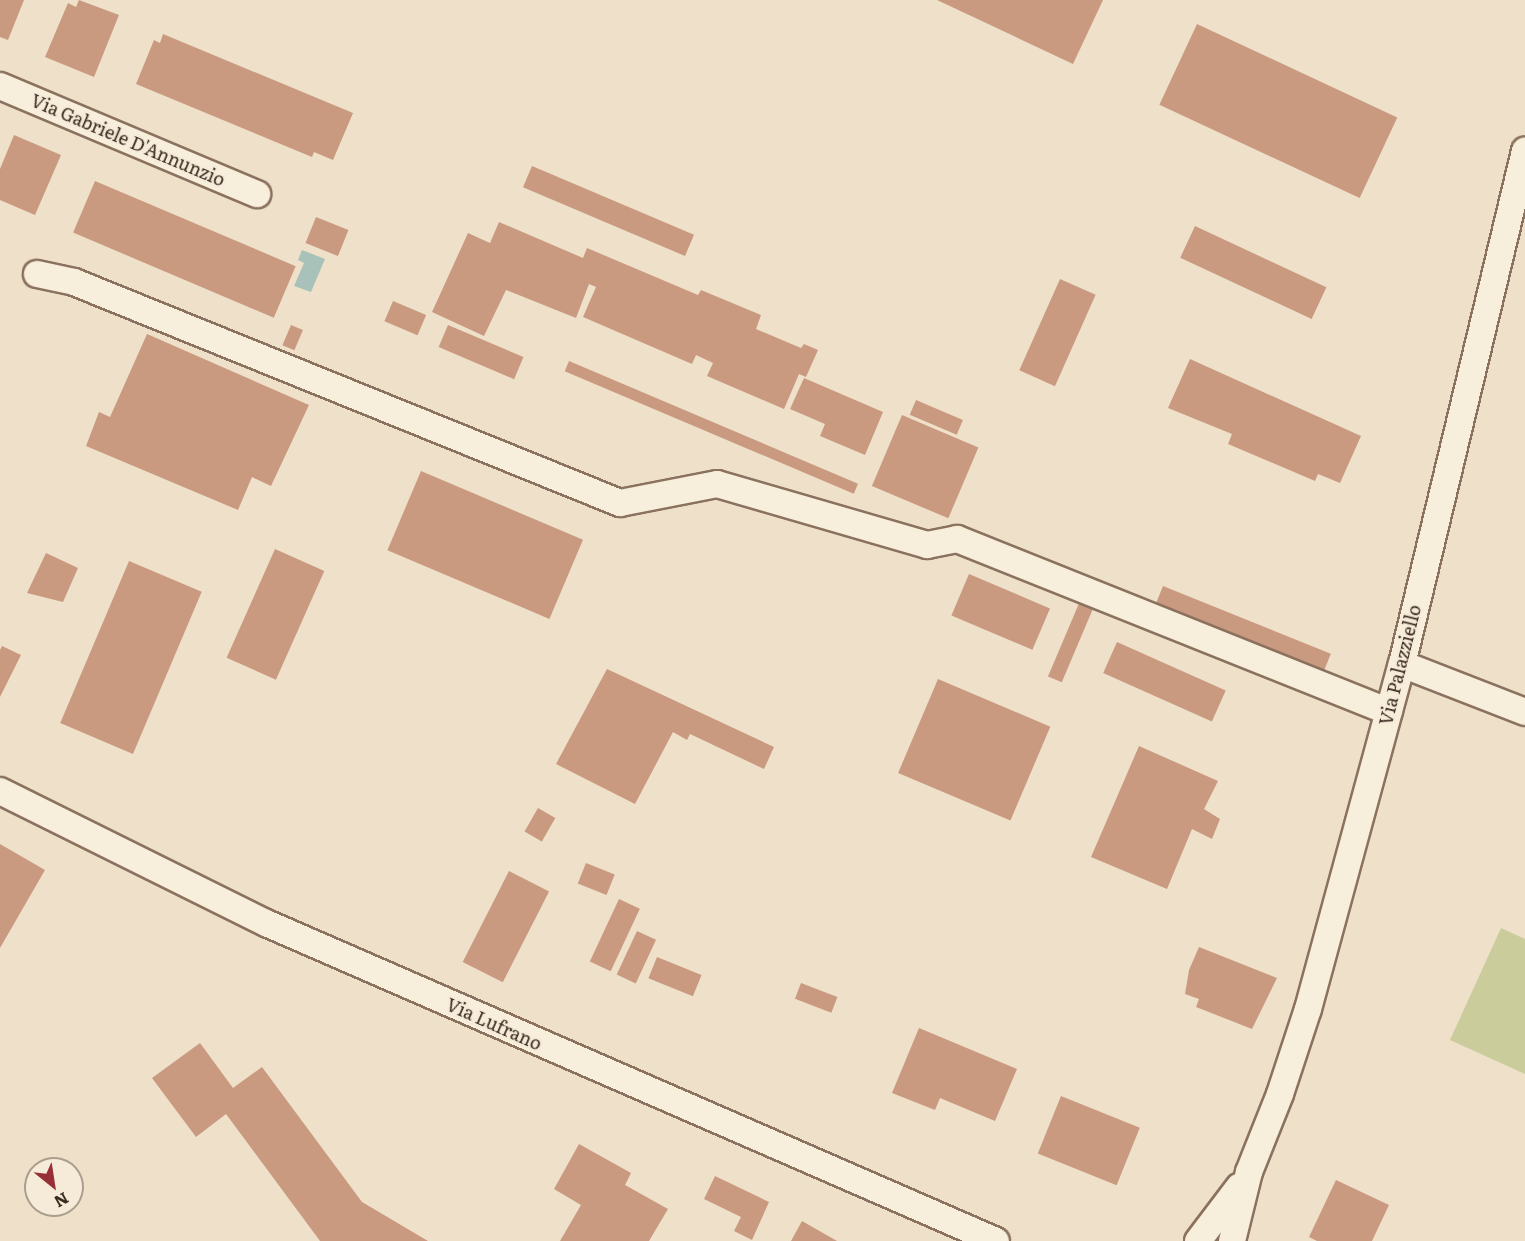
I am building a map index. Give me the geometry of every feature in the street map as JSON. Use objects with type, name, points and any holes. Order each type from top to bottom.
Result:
[{"type":"street","name":"Via Gabriele D'Annunzio","points":[[0,86],[256,194]]},
{"type":"street","name":"Via Palazziello","points":[[1232,1241],[1249,1172],[1280,1094],[1308,1009],[1402,664],[1525,151]]},
{"type":"street","points":[[37,274],[74,282],[620,503],[717,484],[927,545],[957,539],[1389,712]]},
{"type":"street","points":[[1402,664],[1525,712]]},
{"type":"street","name":"Via Lufrano","points":[[0,791],[277,928],[996,1241]]},
{"type":"street","name":"Via Palazziello","points":[[1198,1241],[1249,1172]]},
{"type":"green space","points":[[1501,928],[1525,939],[1525,1074],[1450,1040]]},
{"type":"water","points":[[302,250],[325,259],[311,292],[294,286],[304,263],[298,260]]},
{"type":"building","points":[[0,0],[24,0],[8,40],[0,37]]},
{"type":"building","points":[[79,0],[119,15],[94,77],[45,57],[68,3],[76,7]]},
{"type":"building","points":[[937,0],[1103,0],[1073,64]]},
{"type":"building","points":[[1197,24],[1397,117],[1360,198],[1159,105]]},
{"type":"building","points":[[163,34],[353,113],[333,160],[314,152],[312,157],[136,84],[154,40],[160,43]]},
{"type":"building","points":[[14,135],[61,155],[35,215],[0,200],[0,169]]},
{"type":"building","points":[[532,166],[694,235],[685,256],[523,187]]},
{"type":"building","points":[[95,181],[296,266],[274,318],[73,233]]},
{"type":"building","points":[[316,217],[348,230],[338,256],[306,243]]},
{"type":"building","points":[[499,222],[583,258],[587,248],[698,295],[701,290],[761,315],[756,329],[801,348],[804,344],[818,350],[806,377],[799,374],[784,409],[707,376],[713,363],[696,355],[692,364],[583,317],[596,287],[589,284],[576,318],[506,290],[484,336],[432,312],[468,233],[490,243]]},
{"type":"building","points":[[1195,226],[1326,287],[1312,319],[1180,258]]},
{"type":"building","points":[[1060,279],[1096,295],[1055,386],[1019,370]]},
{"type":"building","points":[[393,301],[426,315],[418,335],[384,321]]},
{"type":"building","points":[[291,325],[303,330],[294,350],[282,345]]},
{"type":"building","points":[[448,325],[523,357],[514,379],[439,347]]},
{"type":"building","points":[[147,334],[309,405],[271,486],[252,477],[238,510],[86,446],[99,412],[110,417]]},
{"type":"building","points":[[1190,359],[1361,436],[1340,483],[1318,474],[1315,481],[1228,444],[1232,434],[1168,408]]},
{"type":"building","points":[[569,361],[858,484],[854,494],[565,371]]},
{"type":"building","points":[[804,378],[883,412],[865,455],[820,436],[825,424],[790,409]]},
{"type":"building","points":[[916,400],[963,420],[957,435],[910,415]]},
{"type":"building","points":[[902,415],[978,447],[948,518],[872,486]]},
{"type":"building","points":[[421,471],[583,540],[549,619],[387,550]]},
{"type":"building","points":[[275,549],[324,571],[276,680],[227,658]]},
{"type":"building","points":[[46,553],[78,568],[63,602],[27,593]]},
{"type":"building","points":[[129,561],[202,592],[133,754],[60,723]]},
{"type":"building","points":[[969,574],[1050,608],[1032,650],[951,615]]},
{"type":"building","points":[[1163,586],[1331,654],[1322,675],[1154,607]]},
{"type":"building","points":[[1080,601],[1094,607],[1062,682],[1048,676]]},
{"type":"building","points":[[1117,642],[1226,690],[1212,721],[1103,673]]},
{"type":"building","points":[[2,646],[21,655],[0,697],[0,650]]},
{"type":"building","points":[[607,669],[774,747],[764,769],[690,734],[687,740],[673,732],[635,804],[556,764]]},
{"type":"building","points":[[938,679],[1050,727],[1010,821],[898,773]]},
{"type":"building","points":[[1139,746],[1218,781],[1204,809],[1220,819],[1212,839],[1192,829],[1167,889],[1091,857]]},
{"type":"building","points":[[538,808],[555,818],[542,841],[524,831]]},
{"type":"building","points":[[0,844],[45,870],[0,948]]},
{"type":"building","points":[[586,863],[615,875],[607,895],[578,883]]},
{"type":"building","points":[[509,871],[549,891],[503,982],[463,962]]},
{"type":"building","points":[[619,899],[640,909],[611,971],[590,962]]},
{"type":"building","points":[[637,931],[656,940],[636,983],[617,975]]},
{"type":"building","points":[[1199,947],[1277,978],[1252,1029],[1196,1007],[1199,999],[1185,994],[1189,970]]},
{"type":"building","points":[[657,957],[702,975],[693,996],[648,978]]},
{"type":"building","points":[[801,983],[837,997],[831,1013],[795,999]]},
{"type":"building","points":[[919,1028],[1017,1069],[995,1121],[940,1098],[935,1110],[892,1093]]},
{"type":"building","points":[[200,1043],[233,1088],[262,1067],[362,1202],[428,1241],[320,1241],[226,1114],[196,1137],[152,1078]]},
{"type":"building","points":[[1061,1096],[1140,1128],[1117,1185],[1038,1153]]},
{"type":"building","points":[[579,1144],[631,1173],[625,1185],[668,1209],[649,1241],[560,1241],[581,1205],[554,1189]]},
{"type":"building","points":[[715,1176],[769,1202],[752,1240],[734,1231],[741,1217],[704,1199]]},
{"type":"building","points":[[1336,1180],[1389,1205],[1372,1241],[1317,1241],[1309,1237]]},
{"type":"building","points":[[802,1221],[837,1241],[791,1241]]}]
